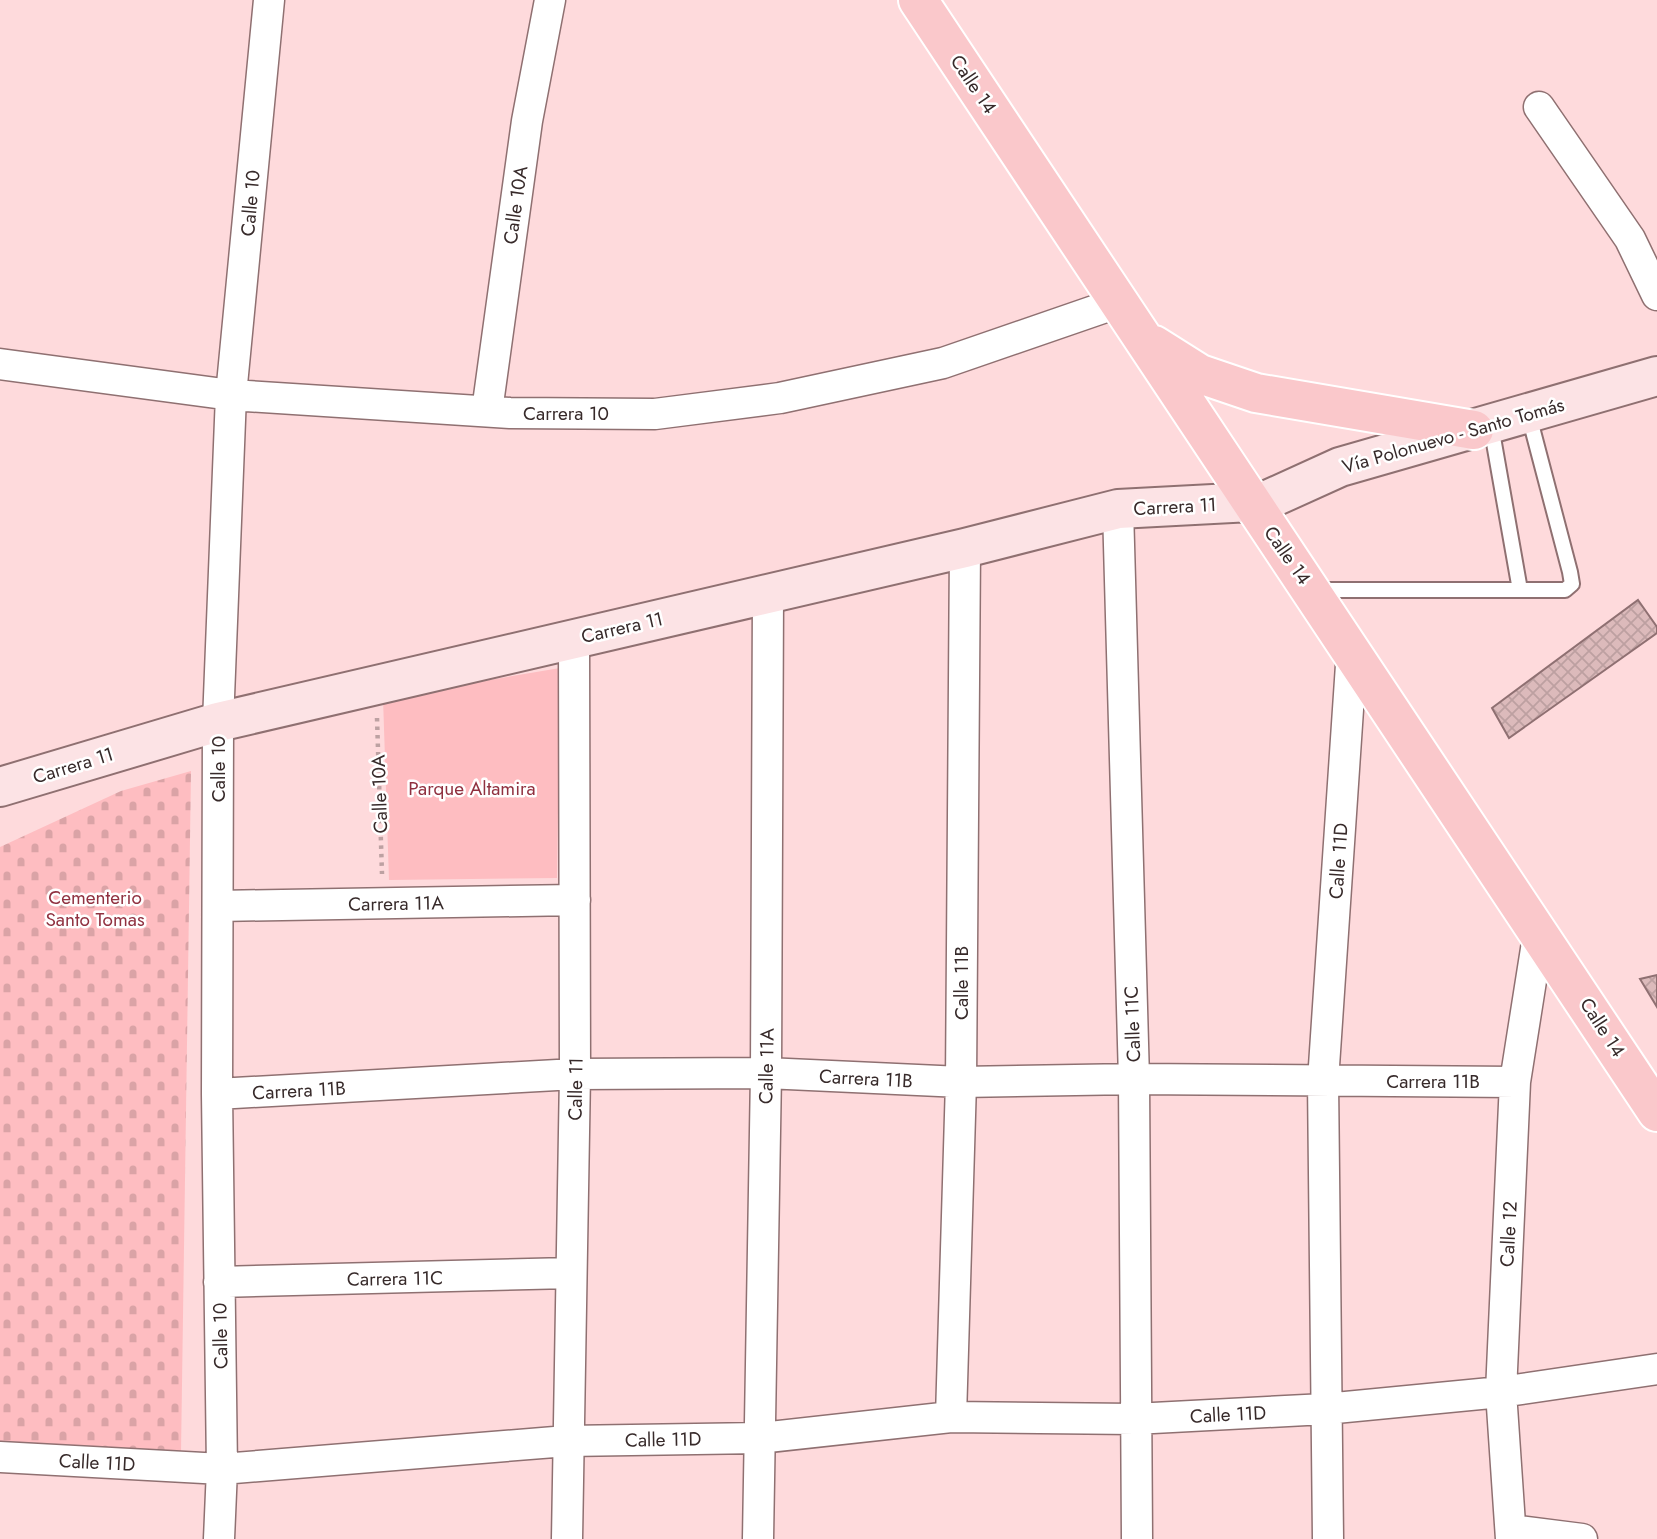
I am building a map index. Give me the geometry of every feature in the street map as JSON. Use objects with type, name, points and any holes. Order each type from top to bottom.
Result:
[{"type":"main road","name":"Calle 14","points":[[918,0],[1653,1101]]},
{"type":"main road","points":[[1145,338],[1171,358],[1228,385],[1256,393],[1482,428]]},
{"type":"main road","name":"Vía Polonuevo - Santo Tomás","points":[[1252,504],[1340,467],[1657,376]]},
{"type":"main road","name":"Carrera 11","points":[[0,787],[218,722],[965,548],[1118,509],[1252,504]]},
{"type":"street","name":"Calle 10","points":[[219,1539],[222,1469],[217,1094],[218,722],[232,395],[268,0]]},
{"type":"street","name":"Calle 10A","points":[[487,411],[527,121],[550,0]]},
{"type":"street","points":[[1539,107],[1630,239],[1657,295]]},
{"type":"street","name":"Carrera 10","points":[[0,363],[232,395],[487,411],[655,414],[780,398],[943,363],[1120,302]]},
{"type":"street","name":"Calle 11C","points":[[1118,509],[1134,1080],[1134,1419],[1137,1539]]},
{"type":"street","name":"Calle 11B","points":[[951,1417],[961,1082],[965,548]]},
{"type":"street","name":"Calle 11A","points":[[758,1539],[766,1073],[768,594]]},
{"type":"street","name":"Calle 11","points":[[566,1539],[575,1074],[574,639]]},
{"type":"street","name":"Calle 11D","points":[[1328,1539],[1323,1081],[1352,650]]},
{"type":"street","name":"Carrera 11A","points":[[218,906],[575,900]]},
{"type":"street","name":"Calle 12","points":[[1511,1535],[1501,1392],[1515,1082],[1539,930]]},
{"type":"street","name":"Carrera 11B","points":[[217,1094],[575,1074],[766,1073],[961,1082],[1515,1082]]},
{"type":"street","name":"Carrera 11C","points":[[219,1282],[570,1273]]},
{"type":"street","name":"Calle 11D","points":[[0,1457],[222,1469],[567,1441],[760,1438],[951,1417],[1134,1419],[1325,1409],[1501,1392],[1657,1368]]},
{"type":"street","points":[[1511,1535],[1582,1539]]},
{"type":"lane","points":[[1312,590],[1565,590],[1572,584],[1529,414]]},
{"type":"lane","points":[[1482,428],[1520,590]]},
{"type":"path","name":"Calle 10A","points":[[376,686],[383,903]]},
{"type":"green space","name":"Parque Altamira","points":[[560,668],[557,878],[389,880],[383,698]]},
{"type":"green space","name":"Cementerio Santo Tomas","points":[[191,771],[181,1453],[0,1445],[0,847],[121,791]]},
{"type":"building","points":[[1638,600],[1657,627],[1657,633],[1509,738],[1492,708]]},
{"type":"building","points":[[1657,975],[1657,1007],[1640,979]]}]
